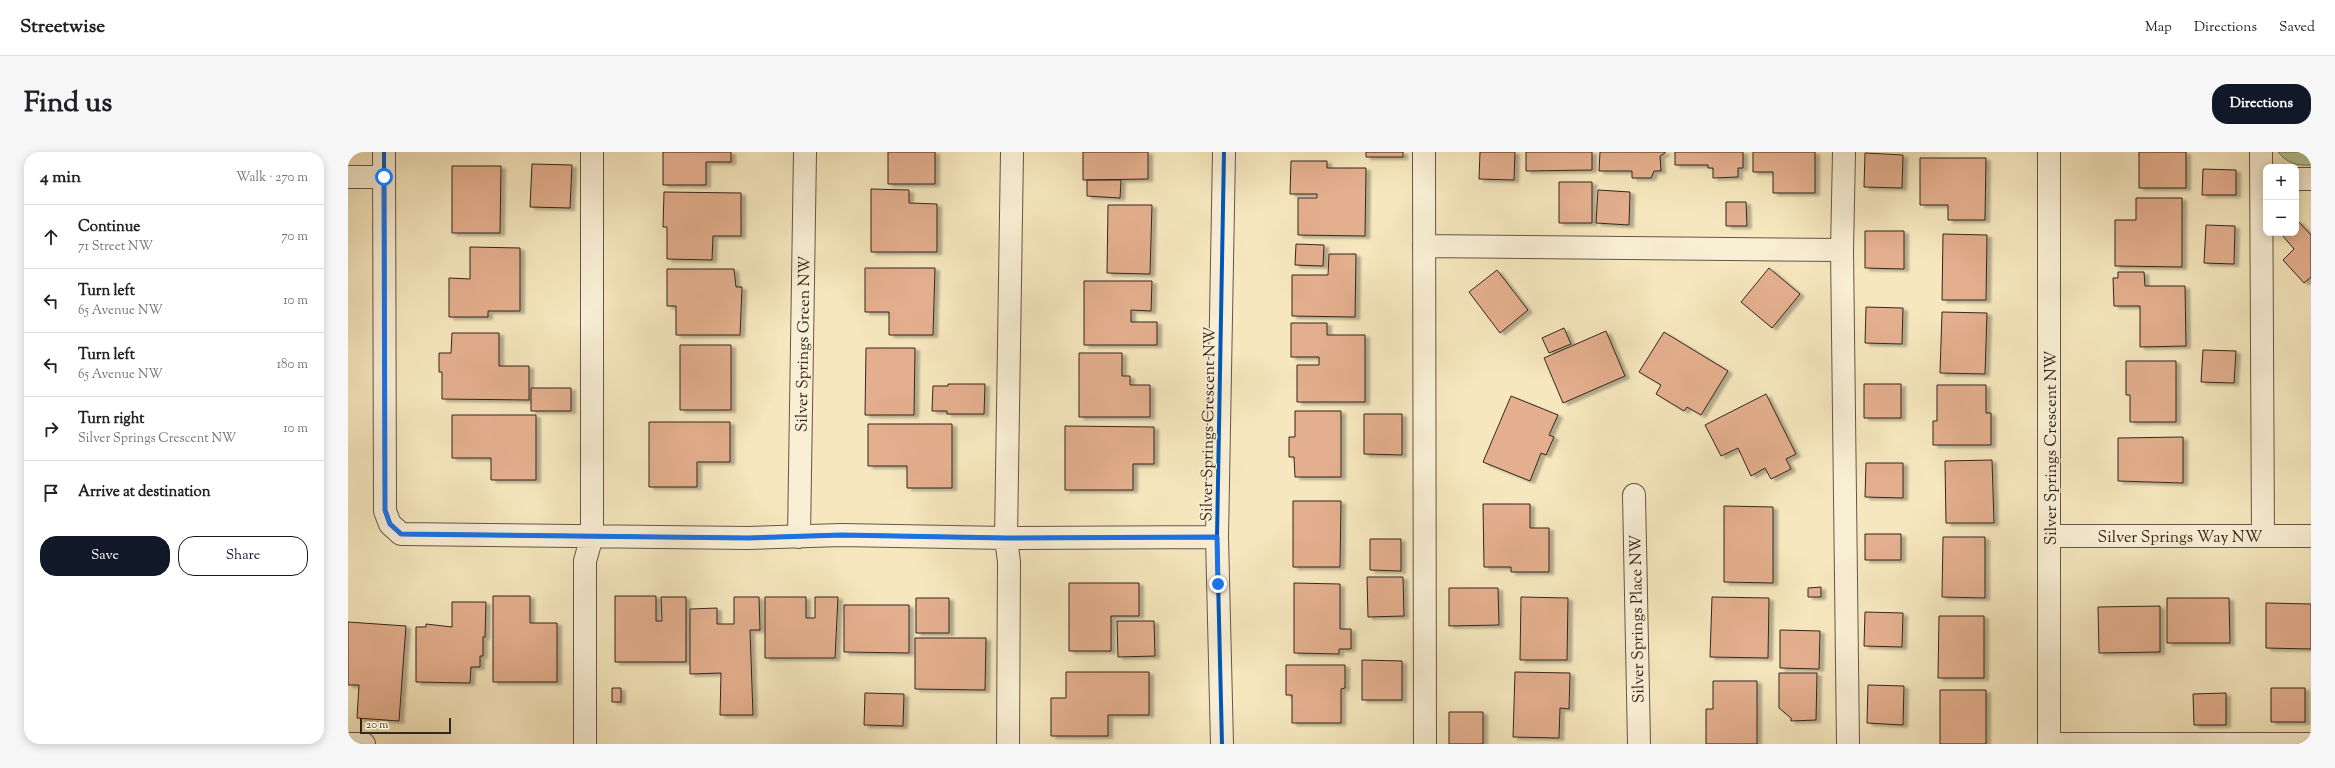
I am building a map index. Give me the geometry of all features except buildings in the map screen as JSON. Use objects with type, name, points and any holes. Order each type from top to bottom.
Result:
[{"type":"street","points":[[384,152],[385,510],[390,524],[401,534],[799,537],[841,535],[1006,538],[1217,537]]},
{"type":"street","points":[[585,744],[585,561],[592,536],[592,152]]},
{"type":"street","name":"Silver Springs Green NW","points":[[799,537],[805,152]]},
{"type":"street","points":[[1008,744],[1009,562],[1006,538],[1012,152]]},
{"type":"street","name":"Silver Springs Crescent NW","points":[[1222,744],[1217,537],[1224,152]]},
{"type":"street","points":[[1424,152],[1425,744]]},
{"type":"street","points":[[1844,152],[1842,250],[1848,744]]},
{"type":"street","name":"Silver Springs Crescent NW","points":[[2049,152],[2049,744]]},
{"type":"street","points":[[2261,152],[2263,171]]},
{"type":"street","points":[[348,177],[384,177]]},
{"type":"street","points":[[2299,179],[2311,179]]},
{"type":"street","points":[[2263,535],[2264,200]]},
{"type":"street","points":[[1424,246],[1842,250]]},
{"type":"street","name":"Silver Springs Place NW","points":[[1634,495],[1639,744]]},
{"type":"street","name":"Silver Springs Way NW","points":[[2050,536],[2311,536]]},
{"type":"street","points":[[348,744],[364,744]]},
{"type":"street","points":[[2049,744],[2311,744]]},
{"type":"green space","points":[[2278,152],[2311,152],[2311,165],[2301,165],[2285,159]]},
{"type":"cycle path","points":[[384,152],[385,511],[390,524],[401,534],[748,538],[841,535],[1006,538],[1217,537]]},
{"type":"cycle path","points":[[1222,744],[1217,537],[1224,152]]},
{"type":"route","points":[[384,177],[385,510],[390,524],[401,534],[748,538],[841,535],[1006,538],[1217,537],[1218,584]]}]
